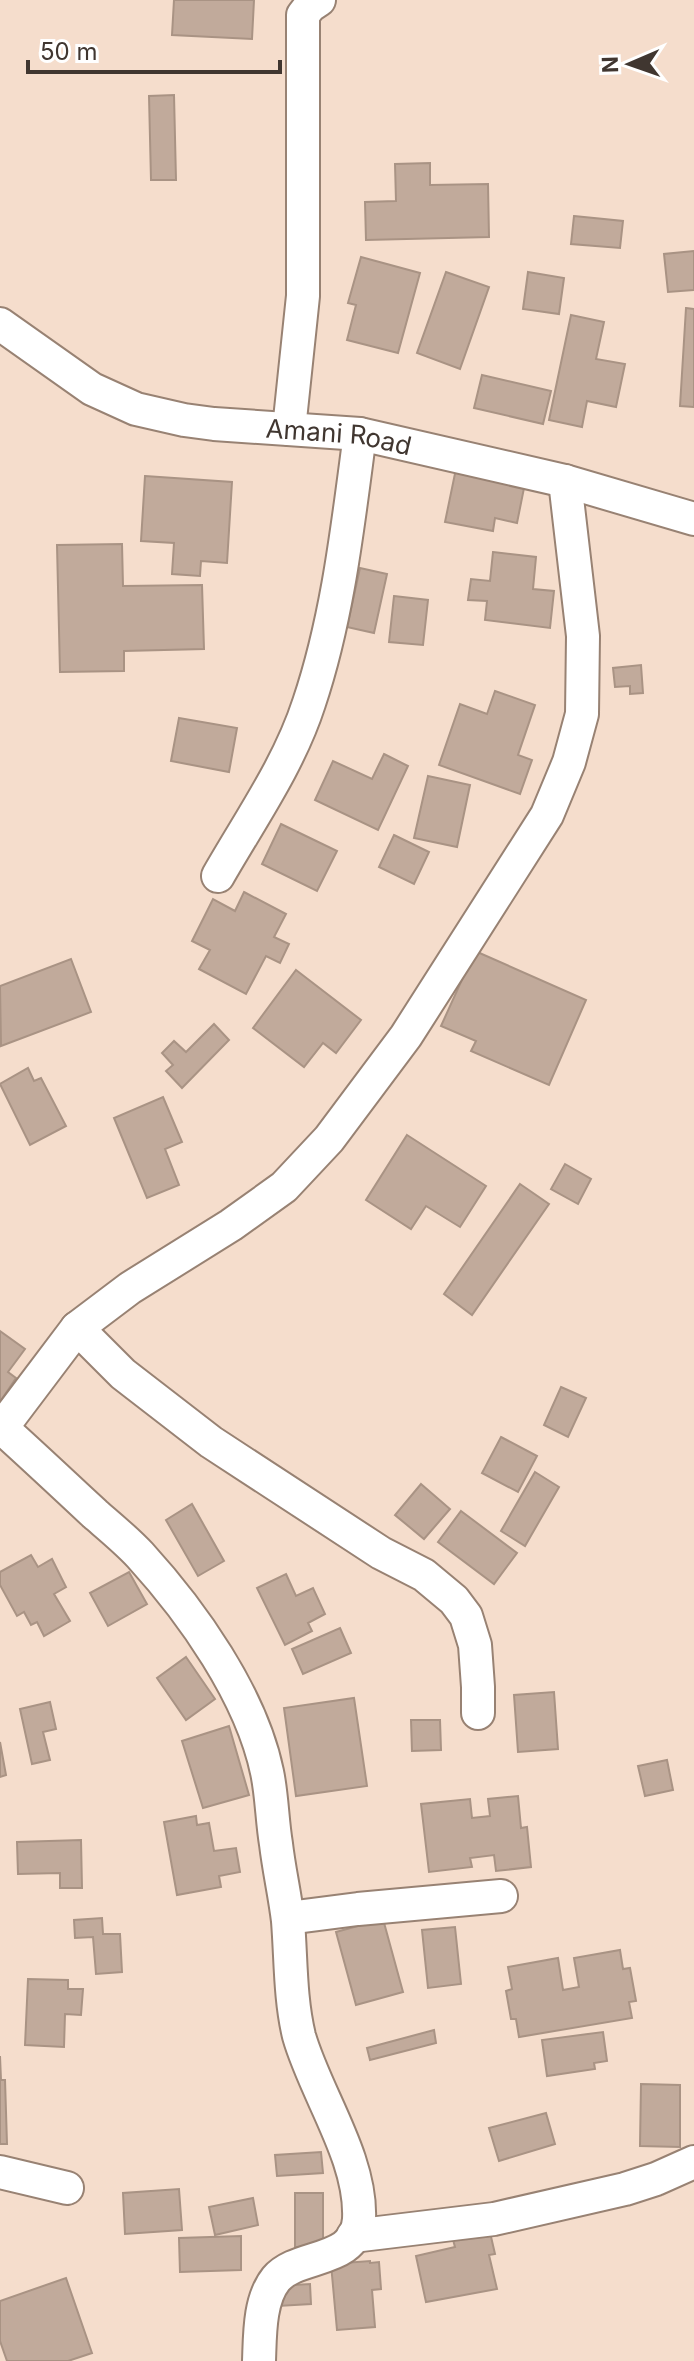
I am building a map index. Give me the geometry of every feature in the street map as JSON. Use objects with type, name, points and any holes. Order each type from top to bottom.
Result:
[{"type":"street","points":[[289,429],[303,296],[303,15],[319,0]]},
{"type":"street","name":"Amani Road","points":[[0,324],[92,389],[136,409],[214,424],[360,434],[565,481],[694,519]]},
{"type":"street","points":[[218,876],[288,753],[309,704],[334,604],[360,434]]},
{"type":"street","points":[[259,2361],[264,2308],[277,2278],[340,2250],[349,2243],[359,2219],[349,2162],[299,2033],[288,1918],[267,1771],[249,1714],[202,1632],[139,1554],[1,1429],[77,1328],[130,1288],[231,1225],[284,1187],[329,1139],[406,1036],[547,815],[569,762],[582,714],[583,636],[565,481]]},
{"type":"street","points":[[77,1328],[123,1374],[211,1442],[381,1553],[424,1575],[454,1600],[466,1616],[475,1645],[478,1713]]},
{"type":"street","points":[[288,1918],[501,1896]]},
{"type":"street","points":[[353,2236],[494,2219],[625,2189],[694,2162]]},
{"type":"street","points":[[0,2172],[67,2188]]},
{"type":"building","points":[[174,0],[254,0],[252,39],[172,35]]},
{"type":"building","points":[[174,95],[176,180],[151,180],[149,96]]},
{"type":"building","points":[[430,163],[430,185],[488,184],[489,237],[366,240],[365,202],[396,201],[395,164]]},
{"type":"building","points":[[574,216],[623,221],[620,248],[571,244]]},
{"type":"building","points":[[694,251],[694,290],[668,292],[664,254]]},
{"type":"building","points":[[361,257],[420,273],[398,353],[347,340],[356,305],[348,303]]},
{"type":"building","points":[[446,272],[489,287],[460,369],[417,353]]},
{"type":"building","points":[[528,272],[564,278],[559,314],[523,309]]},
{"type":"building","points":[[686,308],[694,309],[694,407],[680,406]]},
{"type":"building","points":[[571,315],[604,322],[596,359],[625,364],[616,407],[587,401],[582,427],[549,420]]},
{"type":"building","points":[[482,375],[551,391],[543,424],[474,408]]},
{"type":"building","points":[[457,464],[526,478],[517,523],[495,518],[493,531],[445,522]]},
{"type":"building","points":[[145,476],[232,482],[227,563],[201,561],[200,576],[172,574],[174,543],[141,541]]},
{"type":"building","points":[[122,544],[123,586],[202,585],[204,649],[124,651],[124,671],[60,672],[57,545]]},
{"type":"building","points":[[493,552],[536,557],[533,589],[554,591],[550,628],[485,620],[487,601],[468,600],[471,579],[490,581]]},
{"type":"building","points":[[360,568],[387,574],[374,633],[347,627]]},
{"type":"building","points":[[394,596],[428,600],[423,645],[389,642]]},
{"type":"building","points":[[641,665],[643,693],[630,694],[630,686],[615,687],[613,668]]},
{"type":"building","points":[[495,691],[535,705],[518,755],[532,760],[520,794],[439,765],[460,704],[487,714]]},
{"type":"building","points":[[179,718],[237,728],[229,772],[171,761]]},
{"type":"building","points":[[384,754],[408,766],[378,830],[315,800],[333,761],[372,779]]},
{"type":"building","points":[[428,776],[470,785],[457,847],[414,838]]},
{"type":"building","points":[[281,824],[337,851],[317,891],[262,864]]},
{"type":"building","points":[[394,835],[429,852],[414,884],[379,867]]},
{"type":"building","points":[[244,892],[286,914],[274,937],[289,944],[280,963],[266,956],[246,994],[199,969],[210,950],[192,941],[213,899],[235,911]]},
{"type":"building","points":[[475,951],[586,1000],[549,1085],[471,1051],[476,1041],[441,1026]]},
{"type":"building","points":[[71,959],[91,1012],[1,1046],[0,986]]},
{"type":"building","points":[[296,970],[361,1020],[336,1053],[323,1043],[304,1067],[253,1028]]},
{"type":"building","points":[[214,1024],[229,1040],[182,1088],[166,1071],[173,1065],[162,1053],[174,1041],[186,1052]]},
{"type":"building","points":[[28,1068],[34,1081],[41,1078],[66,1126],[30,1145],[0,1084]]},
{"type":"building","points":[[163,1097],[182,1142],[165,1149],[179,1185],[147,1198],[114,1118]]},
{"type":"building","points":[[407,1135],[486,1186],[460,1227],[426,1206],[411,1229],[366,1200]]},
{"type":"building","points":[[565,1164],[591,1179],[578,1204],[551,1189]]},
{"type":"building","points":[[520,1184],[549,1204],[472,1315],[444,1294]]},
{"type":"building","points":[[0,1331],[25,1349],[8,1372],[16,1378],[0,1402]]},
{"type":"building","points":[[561,1387],[586,1398],[568,1437],[544,1425]]},
{"type":"building","points":[[501,1437],[537,1456],[518,1492],[482,1473]]},
{"type":"building","points":[[535,1472],[559,1487],[525,1546],[501,1531]]},
{"type":"building","points":[[421,1484],[450,1509],[424,1539],[395,1515]]},
{"type":"building","points":[[192,1504],[224,1561],[198,1576],[166,1520]]},
{"type":"building","points":[[461,1511],[517,1553],[494,1584],[438,1542]]},
{"type":"building","points":[[31,1555],[38,1567],[52,1559],[66,1587],[54,1594],[70,1621],[44,1636],[37,1622],[31,1625],[24,1612],[17,1616],[0,1585],[0,1572]]},
{"type":"building","points":[[129,1572],[147,1604],[108,1626],[90,1593]]},
{"type":"building","points":[[286,1574],[296,1596],[313,1588],[325,1614],[308,1623],[312,1631],[285,1645],[257,1588]]},
{"type":"building","points":[[340,1628],[351,1653],[303,1674],[292,1649]]},
{"type":"building","points":[[186,1657],[215,1699],[186,1720],[157,1678]]},
{"type":"building","points":[[554,1692],[558,1749],[518,1752],[514,1695]]},
{"type":"building","points":[[354,1698],[367,1786],[296,1796],[284,1708]]},
{"type":"building","points":[[50,1702],[56,1729],[43,1732],[50,1760],[32,1764],[20,1709]]},
{"type":"building","points":[[411,1720],[440,1720],[441,1750],[412,1751]]},
{"type":"building","points":[[229,1726],[249,1795],[203,1808],[182,1741]]},
{"type":"building","points":[[0,1742],[6,1775],[0,1777]]},
{"type":"building","points":[[667,1760],[673,1790],[645,1796],[638,1766]]},
{"type":"building","points":[[518,1796],[521,1828],[527,1827],[531,1867],[496,1871],[494,1855],[470,1858],[472,1867],[429,1872],[421,1804],[470,1799],[472,1818],[490,1816],[488,1799]]},
{"type":"building","points":[[196,1816],[197,1825],[209,1823],[214,1851],[236,1848],[240,1872],[219,1876],[221,1887],[177,1895],[164,1822]]},
{"type":"building","points":[[81,1840],[82,1888],[60,1888],[60,1873],[18,1874],[17,1842]]},
{"type":"building","points":[[102,1918],[103,1934],[120,1934],[122,1972],[96,1974],[93,1937],[75,1938],[74,1920]]},
{"type":"building","points":[[383,1919],[403,1992],[356,2005],[336,1932]]},
{"type":"building","points":[[455,1927],[461,1984],[428,1988],[422,1930]]},
{"type":"building","points":[[620,1950],[623,1969],[630,1968],[636,2001],[629,2002],[632,2018],[519,2037],[516,2019],[511,2019],[506,1991],[512,1989],[508,1967],[558,1958],[563,1990],[579,1987],[574,1958]]},
{"type":"building","points":[[28,1979],[68,1980],[68,1989],[83,1989],[81,2015],[65,2014],[64,2047],[25,2045]]},
{"type":"building","points":[[434,2030],[436,2043],[370,2060],[367,2048]]},
{"type":"building","points":[[603,2032],[607,2061],[594,2063],[595,2069],[547,2076],[542,2040]]},
{"type":"building","points":[[0,2056],[1,2080],[5,2080],[7,2144],[0,2144]]},
{"type":"building","points":[[641,2084],[680,2085],[680,2147],[640,2146]]},
{"type":"building","points":[[546,2113],[555,2144],[499,2161],[489,2128]]},
{"type":"building","points":[[321,2152],[323,2173],[277,2176],[275,2155]]},
{"type":"building","points":[[179,2189],[182,2230],[125,2234],[123,2193]]},
{"type":"building","points":[[295,2193],[323,2193],[323,2247],[295,2247]]},
{"type":"building","points":[[253,2198],[258,2225],[215,2235],[209,2207]]},
{"type":"building","points":[[489,2228],[495,2254],[489,2255],[497,2289],[426,2302],[416,2256],[455,2247],[452,2236]]},
{"type":"building","points":[[241,2236],[241,2270],[180,2272],[179,2238]]},
{"type":"building","points":[[379,2262],[381,2289],[372,2290],[375,2327],[337,2330],[331,2264]]},
{"type":"building","points":[[66,2278],[92,2353],[68,2361],[7,2361],[0,2341],[0,2301]]},
{"type":"building","points":[[310,2284],[311,2304],[278,2306],[277,2286]]}]
